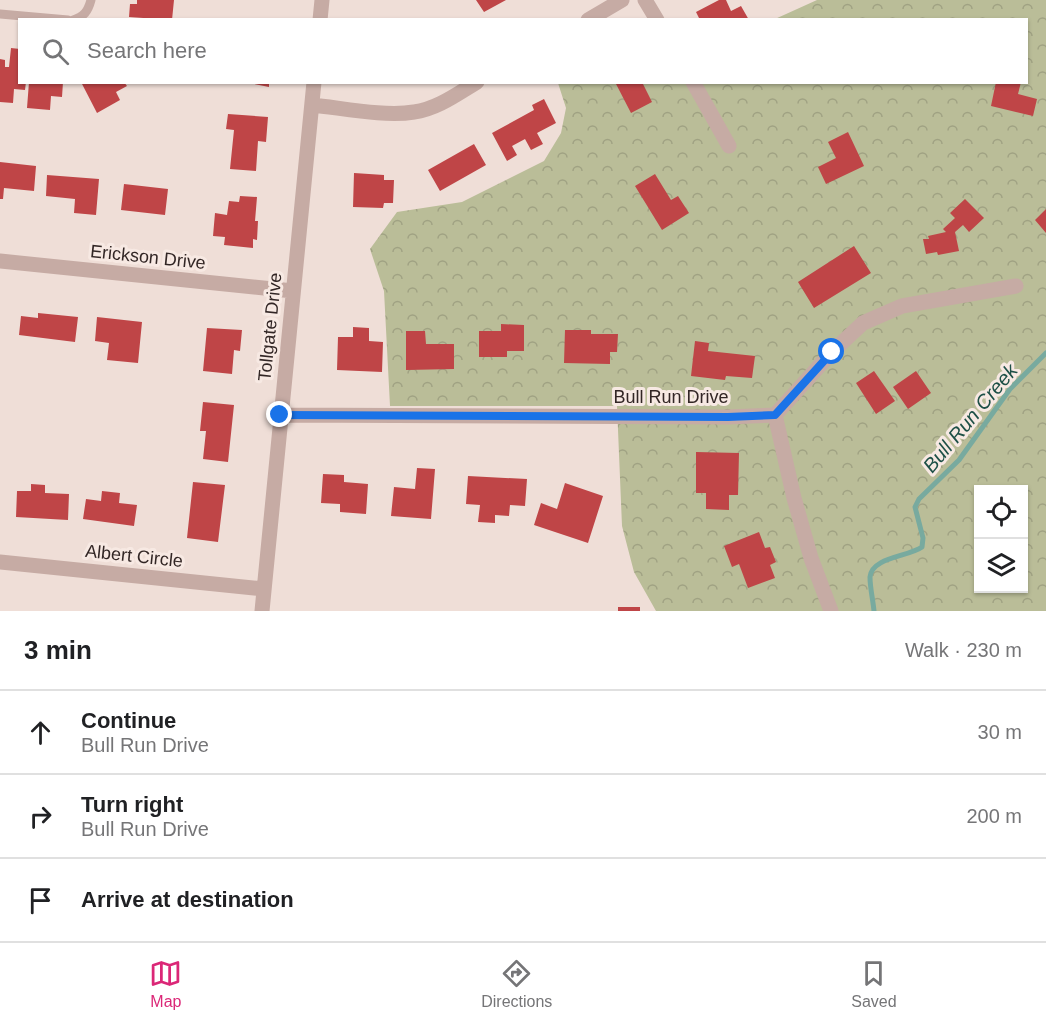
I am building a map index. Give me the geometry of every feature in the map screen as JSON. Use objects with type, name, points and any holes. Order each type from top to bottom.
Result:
[{"type":"street","points":[[320,18],[322,0]]},
{"type":"street","points":[[591,18],[622,0]]},
{"type":"street","points":[[645,0],[656,18]]},
{"type":"street","name":"Tollgate Drive","points":[[262,611],[314,84]]},
{"type":"street","points":[[312,105],[393,113],[415,112],[437,105],[474,84]]},
{"type":"street","points":[[694,84],[729,146]]},
{"type":"street","name":"Erickson Drive","points":[[0,261],[293,291]]},
{"type":"street","points":[[831,611],[811,558],[794,498],[775,415],[832,352],[863,323],[902,306],[1016,286]]},
{"type":"street","name":"Bull Run Drive","points":[[280,415],[728,417],[775,415]]},
{"type":"street","name":"Albert Circle","points":[[0,562],[264,589]]},
{"type":"lane","points":[[81,18],[88,11],[91,0]]},
{"type":"lane","points":[[0,14],[45,18]]},
{"type":"green space","points":[[817,0],[1046,0],[1046,611],[656,611],[634,572],[622,526],[617,406],[390,406],[384,291],[370,249],[397,212],[462,202],[544,161],[561,133],[566,108],[558,84],[1028,84],[1028,18],[777,18]]},
{"type":"building","points":[[137,0],[174,0],[172,18],[129,17],[130,4],[137,4]]},
{"type":"building","points":[[476,0],[506,0],[484,12]]},
{"type":"building","points":[[719,0],[726,0],[731,11],[741,6],[748,18],[699,18],[696,12]]},
{"type":"building","points":[[11,48],[18,49],[18,84],[26,84],[25,90],[14,89],[13,103],[0,102],[0,59],[5,60],[5,67],[9,67]]},
{"type":"building","points":[[29,84],[63,84],[62,97],[51,96],[50,110],[27,108]]},
{"type":"building","points":[[82,84],[126,84],[127,86],[116,92],[120,100],[97,113]]},
{"type":"building","points":[[616,84],[643,84],[652,102],[631,113]]},
{"type":"building","points":[[996,84],[1020,84],[1018,94],[1037,99],[1033,116],[991,106]]},
{"type":"building","points":[[544,99],[556,123],[537,133],[543,144],[531,150],[525,139],[512,146],[517,155],[507,161],[492,133],[534,110],[532,105]]},
{"type":"building","points":[[228,114],[268,117],[266,142],[258,141],[256,171],[230,169],[234,130],[226,129]]},
{"type":"building","points":[[848,132],[864,166],[826,184],[818,167],[836,158],[828,142]]},
{"type":"building","points":[[474,144],[486,165],[440,191],[428,170]]},
{"type":"building","points":[[0,162],[36,166],[34,191],[4,188],[3,199],[0,199]]},
{"type":"building","points":[[354,173],[384,175],[384,180],[394,180],[393,203],[384,203],[383,208],[353,207]]},
{"type":"building","points":[[655,174],[671,200],[678,196],[689,213],[662,230],[635,186]]},
{"type":"building","points":[[47,175],[99,179],[96,215],[74,213],[75,199],[46,196]]},
{"type":"building","points":[[124,184],[168,189],[165,215],[121,210]]},
{"type":"building","points":[[240,196],[257,197],[255,221],[258,221],[257,240],[253,239],[253,248],[224,245],[225,237],[213,236],[215,213],[227,215],[229,201],[239,202]]},
{"type":"building","points":[[965,199],[984,218],[969,232],[963,225],[955,232],[959,251],[938,255],[937,252],[926,254],[923,239],[946,232],[943,229],[955,218],[950,213]]},
{"type":"building","points":[[1046,209],[1046,233],[1035,220]]},
{"type":"building","points":[[854,246],[871,273],[814,308],[798,282]]},
{"type":"building","points":[[38,313],[78,317],[75,342],[19,335],[21,316],[38,318]]},
{"type":"building","points":[[97,317],[142,322],[138,363],[107,360],[109,343],[95,341]]},
{"type":"building","points":[[501,324],[524,325],[524,351],[507,351],[507,357],[479,357],[479,331],[501,331]]},
{"type":"building","points":[[353,327],[369,328],[369,341],[383,342],[382,372],[337,370],[338,337],[353,337]]},
{"type":"building","points":[[207,328],[242,330],[240,351],[234,350],[232,374],[203,371]]},
{"type":"building","points":[[565,330],[591,330],[591,334],[618,334],[617,352],[610,352],[610,364],[564,363]]},
{"type":"building","points":[[406,331],[425,331],[426,344],[454,344],[454,369],[406,370]]},
{"type":"building","points":[[695,341],[709,343],[708,351],[755,356],[752,378],[726,376],[725,380],[691,376]]},
{"type":"building","points":[[874,371],[895,401],[876,414],[856,383]]},
{"type":"building","points":[[916,371],[931,393],[908,409],[893,387]]},
{"type":"building","points":[[203,402],[234,405],[228,462],[203,459],[206,431],[200,431]]},
{"type":"building","points":[[696,452],[739,453],[738,495],[729,495],[729,510],[706,509],[706,493],[696,493]]},
{"type":"building","points":[[417,468],[435,469],[431,519],[391,516],[394,487],[415,489]]},
{"type":"building","points":[[323,474],[344,475],[344,482],[368,484],[366,514],[340,512],[340,504],[321,503]]},
{"type":"building","points":[[468,476],[527,479],[525,506],[510,505],[509,516],[495,515],[495,523],[478,522],[480,505],[466,504]]},
{"type":"building","points":[[193,482],[225,485],[218,542],[187,538]]},
{"type":"building","points":[[565,483],[603,496],[588,543],[534,525],[541,503],[557,509]]},
{"type":"building","points":[[31,484],[45,485],[45,493],[69,494],[68,520],[16,517],[17,491],[31,491]]},
{"type":"building","points":[[102,491],[120,493],[119,503],[137,505],[134,526],[83,519],[86,499],[101,501]]},
{"type":"building","points":[[759,532],[765,548],[770,547],[776,562],[770,565],[775,578],[748,588],[739,564],[732,567],[724,546]]},
{"type":"building","points":[[618,607],[640,607],[640,611],[618,611]]},
{"type":"waterway","name":"Bull Run Creek","points":[[874,611],[870,581],[872,570],[884,561],[922,547],[923,538],[915,507],[919,499],[959,460],[1010,389],[1046,353]]},
{"type":"route","points":[[280,415],[728,417],[775,415],[832,352]]}]
